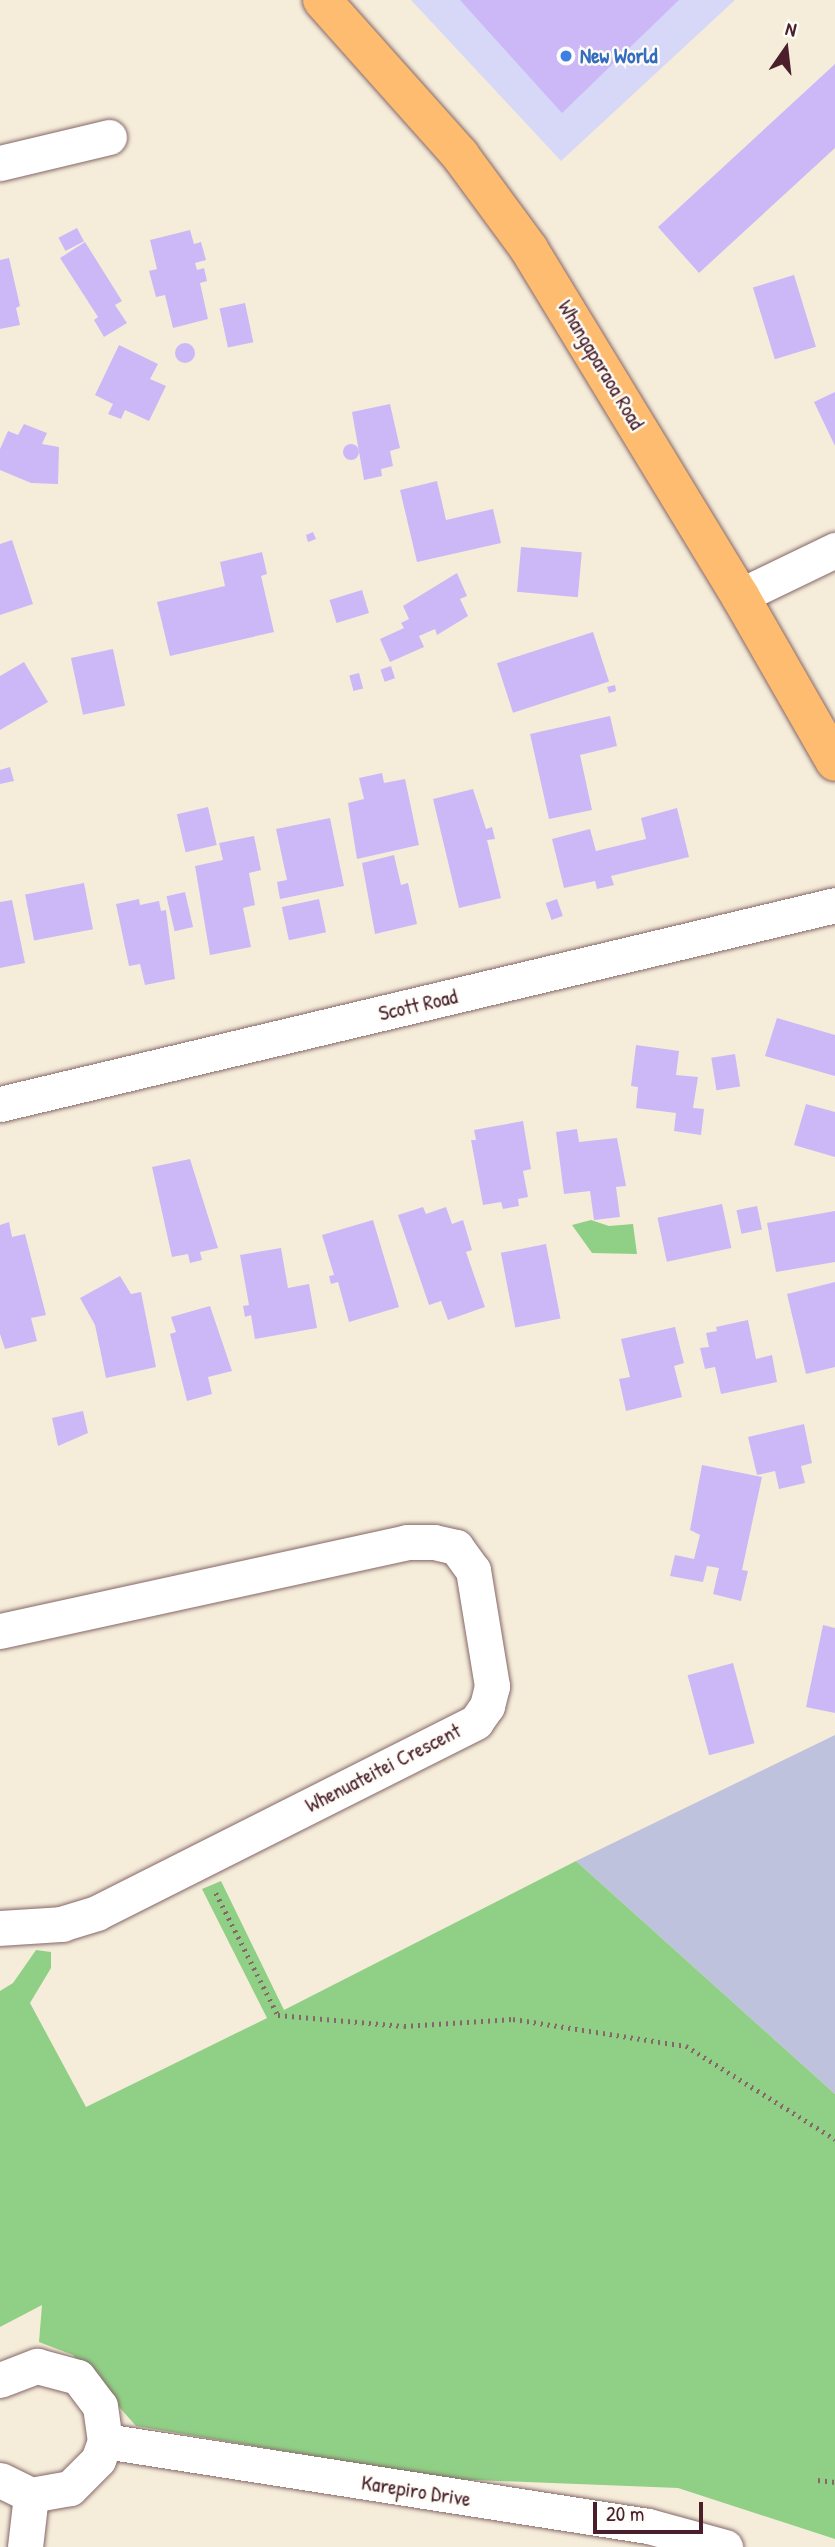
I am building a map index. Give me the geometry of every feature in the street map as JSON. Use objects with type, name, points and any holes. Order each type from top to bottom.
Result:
[{"type":"main road","name":"Whangaparaoa Road","points":[[322,0],[460,155],[529,249],[740,596],[835,762]]},
{"type":"street","points":[[0,163],[109,137]]},
{"type":"street","points":[[740,596],[835,550]]},
{"type":"street","name":"Scott Road","points":[[0,1104],[835,905]]},
{"type":"street","name":"Whenuateitei Crescent","points":[[0,1631],[407,1542],[456,1547],[473,1570],[492,1686],[487,1706],[476,1722],[97,1913],[62,1924],[0,1928]]},
{"type":"street","points":[[0,2380],[37,2365],[78,2378],[100,2406],[105,2441],[86,2476],[52,2494],[31,2495],[0,2480]]},
{"type":"street","name":"Karepiro Drive","points":[[105,2441],[648,2526],[725,2547]]},
{"type":"street","points":[[25,2547],[31,2495]]},
{"type":"path","points":[[199,1861],[278,2015],[404,2026],[513,2019],[686,2046],[835,2139]]},
{"type":"path","points":[[818,2480],[835,2482]]},
{"type":"shaded area","points":[[411,0],[735,0],[561,161]]},
{"type":"shaded area","points":[[835,1735],[835,2094],[576,1861]]},
{"type":"green space","points":[[591,1220],[609,1226],[633,1224],[637,1254],[592,1253],[572,1225]]},
{"type":"green space","points":[[576,1861],[835,2094],[835,2539],[678,2488],[449,2479],[136,2426],[73,2355],[39,2342],[42,2305],[0,2327],[0,1991],[13,1983],[36,1950],[51,1952],[51,1968],[30,2003],[86,2107],[267,2018],[202,1889],[221,1881],[284,2010]]},
{"type":"building","name":"New World","points":[[460,0],[679,0],[562,113]]},
{"type":"building","points":[[835,64],[835,148],[699,273],[658,227]]},
{"type":"building","points":[[77,228],[84,241],[66,251],[58,238]]},
{"type":"building","points":[[190,230],[194,244],[201,242],[206,260],[195,263],[197,270],[204,268],[207,281],[200,283],[208,319],[173,328],[165,295],[156,297],[149,271],[157,269],[150,240]]},
{"type":"building","points":[[85,242],[122,301],[115,305],[127,323],[104,337],[94,320],[98,317],[60,258]]},
{"type":"building","points":[[9,258],[20,306],[16,308],[20,325],[0,329],[0,260]]},
{"type":"building","points":[[794,275],[816,347],[775,359],[753,288]]},
{"type":"building","points":[[245,303],[253,342],[228,348],[220,308]]},
{"type":"building","points":[[185,343],[192,346],[195,353],[192,360],[185,363],[178,360],[175,353],[178,346]]},
{"type":"building","points":[[119,345],[158,364],[150,379],[166,386],[149,421],[125,410],[121,419],[108,414],[113,404],[95,395]]},
{"type":"building","points":[[835,392],[835,446],[814,402]]},
{"type":"building","points":[[390,404],[400,448],[390,451],[393,466],[381,469],[382,476],[364,480],[352,412]]},
{"type":"building","points":[[24,424],[47,433],[42,444],[59,447],[58,484],[31,483],[0,470],[0,449],[8,431],[18,435]]},
{"type":"building","points":[[351,444],[357,446],[357,458],[351,460],[345,458],[343,452],[345,446]]},
{"type":"building","points":[[437,481],[446,520],[493,509],[501,543],[417,562],[400,490]]},
{"type":"building","points":[[313,532],[316,539],[308,542],[306,535]]},
{"type":"building","points":[[12,540],[33,604],[0,615],[0,544]]},
{"type":"building","points":[[521,547],[582,552],[578,597],[517,592]]},
{"type":"building","points":[[262,552],[267,574],[261,576],[274,632],[170,656],[157,602],[225,586],[220,562]]},
{"type":"building","points":[[457,573],[467,596],[460,599],[468,616],[437,635],[435,629],[419,636],[424,647],[390,662],[380,639],[404,628],[401,623],[409,619],[403,606]]},
{"type":"building","points":[[362,590],[369,613],[337,623],[329,600]]},
{"type":"building","points":[[593,632],[609,681],[513,713],[497,663]]},
{"type":"building","points":[[113,649],[125,706],[83,715],[71,658]]},
{"type":"building","points":[[24,662],[48,702],[0,730],[0,676]]},
{"type":"building","points":[[391,666],[395,678],[385,682],[381,669]]},
{"type":"building","points":[[359,673],[363,688],[353,691],[349,676]]},
{"type":"building","points":[[615,685],[616,691],[609,693],[607,687]]},
{"type":"building","points":[[610,716],[617,746],[580,755],[592,810],[549,819],[530,734]]},
{"type":"building","points":[[10,767],[14,781],[0,784],[0,770]]},
{"type":"building","points":[[382,773],[384,783],[405,779],[419,845],[357,859],[348,803],[364,799],[359,778]]},
{"type":"building","points":[[473,789],[486,829],[492,827],[495,839],[487,840],[501,898],[459,908],[433,799]]},
{"type":"building","points":[[208,807],[217,845],[186,852],[177,814]]},
{"type":"building","points":[[677,808],[689,857],[611,876],[614,885],[597,889],[595,881],[564,888],[552,839],[590,829],[596,851],[646,839],[641,818]]},
{"type":"building","points":[[330,818],[344,886],[280,899],[277,882],[287,880],[276,829]]},
{"type":"building","points":[[254,836],[261,870],[249,873],[255,905],[243,908],[251,947],[210,955],[195,866],[223,860],[219,843]]},
{"type":"building","points":[[394,855],[401,885],[408,883],[417,924],[375,934],[362,863]]},
{"type":"building","points":[[84,883],[93,929],[34,941],[25,894]]},
{"type":"building","points":[[185,892],[193,927],[175,931],[166,896]]},
{"type":"building","points":[[139,899],[140,905],[159,901],[161,911],[166,910],[175,979],[145,985],[140,964],[129,966],[116,904]]},
{"type":"building","points":[[319,899],[326,932],[289,940],[282,907]]},
{"type":"building","points":[[557,899],[563,916],[552,920],[546,903]]},
{"type":"building","points":[[12,900],[25,963],[0,968],[0,902]]},
{"type":"building","points":[[777,1018],[835,1035],[835,1076],[765,1056]]},
{"type":"building","points":[[636,1045],[679,1051],[676,1075],[698,1077],[693,1108],[704,1109],[701,1135],[674,1131],[676,1113],[636,1108],[638,1087],[631,1086]]},
{"type":"building","points":[[735,1054],[740,1087],[716,1090],[711,1058]]},
{"type":"building","points":[[806,1104],[835,1112],[835,1157],[794,1145]]},
{"type":"building","points":[[523,1121],[531,1169],[523,1171],[528,1197],[518,1199],[519,1206],[503,1209],[501,1202],[483,1205],[471,1140],[476,1140],[474,1130]]},
{"type":"building","points":[[577,1129],[579,1142],[617,1138],[626,1186],[616,1187],[620,1217],[594,1220],[590,1191],[564,1194],[556,1132]]},
{"type":"building","points":[[190,1159],[218,1248],[200,1252],[202,1260],[190,1263],[188,1254],[172,1257],[152,1167]]},
{"type":"building","points":[[722,1204],[731,1248],[667,1262],[657,1218]]},
{"type":"building","points":[[757,1206],[762,1229],[741,1234],[736,1210]]},
{"type":"building","points":[[423,1207],[426,1214],[446,1207],[452,1224],[463,1220],[472,1250],[466,1252],[485,1307],[448,1320],[441,1301],[429,1305],[398,1215]]},
{"type":"building","points":[[835,1211],[835,1262],[776,1272],[767,1223]]},
{"type":"building","points":[[373,1220],[399,1307],[349,1322],[338,1282],[331,1284],[329,1276],[334,1275],[322,1235]]},
{"type":"building","points":[[9,1222],[12,1237],[25,1234],[46,1315],[31,1318],[37,1341],[5,1349],[0,1334],[0,1225]]},
{"type":"building","points":[[546,1244],[561,1319],[515,1327],[501,1253]]},
{"type":"building","points":[[281,1248],[288,1288],[309,1284],[317,1328],[255,1339],[251,1315],[245,1317],[243,1306],[249,1305],[240,1255]]},
{"type":"building","points":[[120,1276],[131,1294],[141,1292],[156,1367],[106,1378],[95,1325],[80,1298]]},
{"type":"building","points":[[835,1282],[835,1367],[806,1374],[787,1294]]},
{"type":"building","points":[[210,1306],[232,1371],[208,1377],[212,1394],[187,1401],[170,1334],[176,1332],[171,1317]]},
{"type":"building","points":[[748,1320],[756,1359],[772,1355],[777,1382],[721,1394],[715,1367],[705,1369],[700,1348],[709,1347],[706,1333],[717,1331],[716,1327]]},
{"type":"building","points":[[675,1327],[684,1363],[674,1366],[682,1397],[626,1411],[619,1379],[630,1377],[621,1339]]},
{"type":"building","points":[[83,1411],[88,1433],[58,1446],[52,1418]]},
{"type":"building","points":[[804,1424],[812,1463],[801,1466],[805,1483],[779,1489],[775,1471],[757,1475],[748,1437]]},
{"type":"building","points":[[702,1465],[762,1477],[742,1570],[748,1571],[741,1601],[713,1594],[719,1568],[707,1566],[703,1582],[670,1576],[675,1555],[694,1559],[700,1535],[690,1530]]},
{"type":"building","points":[[823,1625],[835,1628],[835,1713],[806,1707]]},
{"type":"building","points":[[733,1663],[754,1743],[709,1755],[688,1675]]},
{"type":"place","name":"New World","points":[[566,56]]}]
